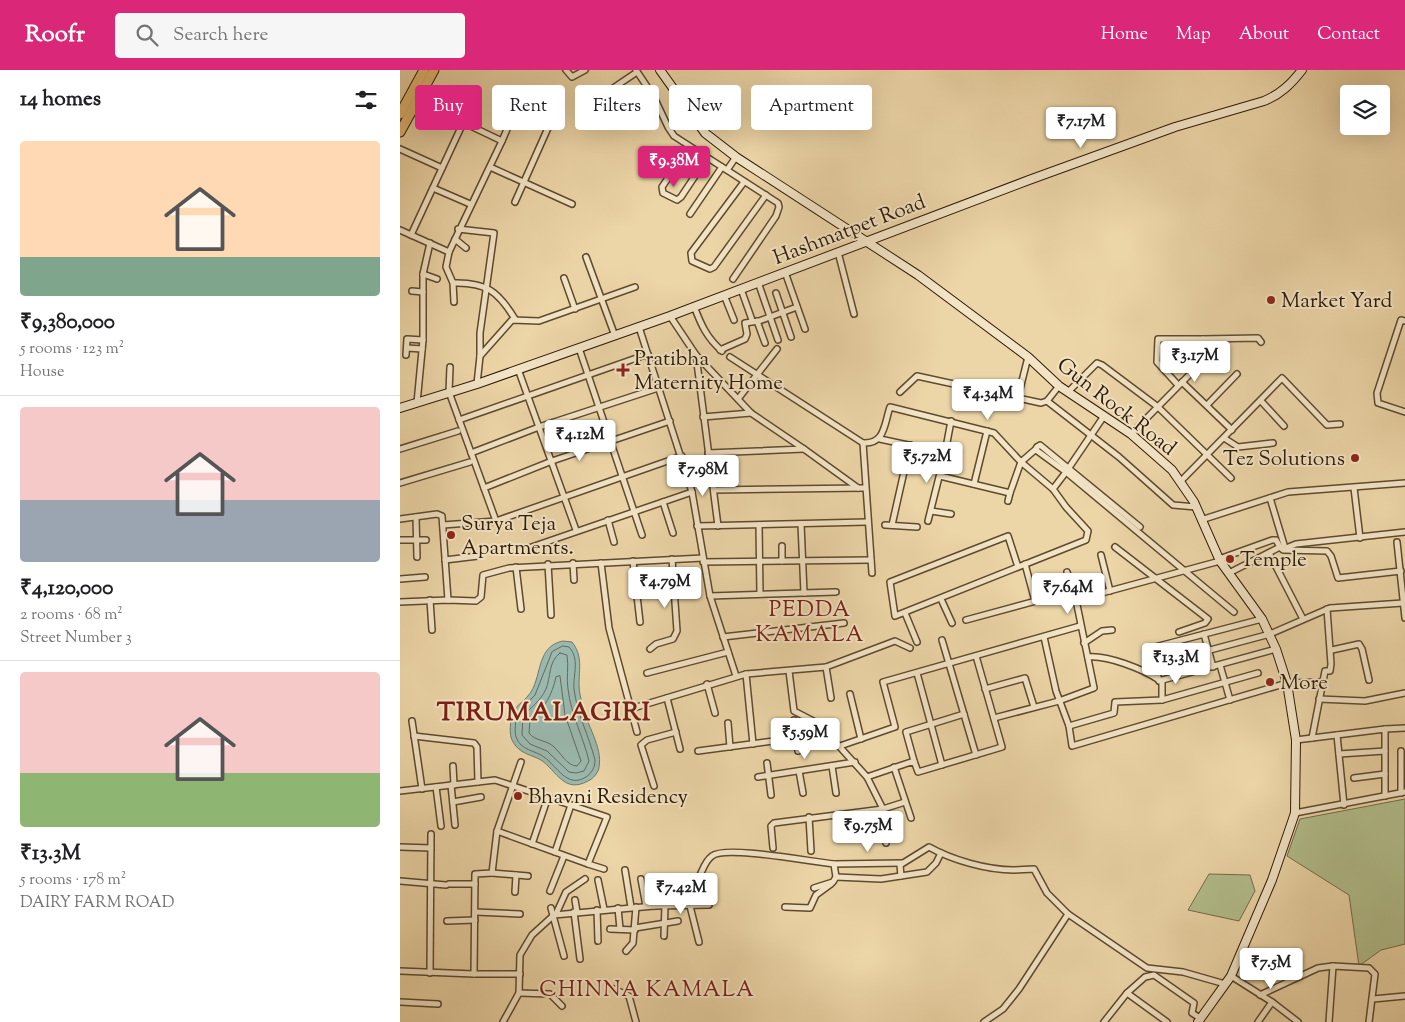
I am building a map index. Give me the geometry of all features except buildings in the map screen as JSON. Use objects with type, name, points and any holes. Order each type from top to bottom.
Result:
[{"type":"main road","points":[[400,132],[424,70]]},
{"type":"main road","points":[[400,114],[434,70]]},
{"type":"main road","name":"Gun Rock Road","points":[[660,70],[705,133],[736,158],[918,275],[1028,356],[1059,386],[1131,434],[1172,470],[1196,507],[1220,560],[1262,619],[1276,649],[1287,683],[1296,740],[1295,814],[1272,880],[1231,976],[1199,1020]]},
{"type":"main road","name":"Hashmatpet Road","points":[[400,408],[477,384],[615,336],[1175,127],[1270,98],[1288,87],[1302,70]]},
{"type":"street","points":[[566,70],[572,77],[585,70]]},
{"type":"street","points":[[617,85],[637,71],[646,85]]},
{"type":"street","points":[[659,109],[672,133],[689,147],[778,203],[778,212],[733,279]]},
{"type":"street","points":[[411,235],[459,130]]},
{"type":"street","points":[[478,130],[502,141]]},
{"type":"street","points":[[454,302],[453,282],[446,267],[449,252],[470,204],[507,130]]},
{"type":"street","points":[[515,202],[547,130]]},
{"type":"street","points":[[689,147],[662,187],[663,193],[677,200],[681,197],[706,158]]},
{"type":"street","points":[[400,149],[442,168]]},
{"type":"street","points":[[690,214],[724,169],[736,158]]},
{"type":"street","points":[[490,167],[523,184],[572,204]]},
{"type":"street","points":[[744,182],[691,253],[692,261],[704,268],[710,269],[714,267],[766,195]]},
{"type":"street","points":[[433,188],[470,204]]},
{"type":"street","points":[[400,230],[449,252]]},
{"type":"street","points":[[458,230],[494,232],[480,333],[477,384]]},
{"type":"street","points":[[454,239],[466,248]]},
{"type":"street","points":[[417,403],[423,340],[423,274],[430,243]]},
{"type":"street","points":[[838,252],[854,314]]},
{"type":"street","points":[[586,257],[615,336]]},
{"type":"street","points":[[785,272],[805,329]]},
{"type":"street","points":[[423,274],[437,279]]},
{"type":"street","points":[[564,278],[575,309]]},
{"type":"street","points":[[453,282],[474,282],[487,287],[504,303],[515,319],[539,322],[636,287]]},
{"type":"street","points":[[758,282],[778,340]]},
{"type":"street","points":[[741,289],[765,343]]},
{"type":"street","points":[[412,292],[423,292]]},
{"type":"street","points":[[776,293],[791,337]]},
{"type":"street","points":[[724,295],[734,320]]},
{"type":"street","points":[[694,306],[710,341],[721,351],[745,339],[747,334],[744,324],[797,308]]},
{"type":"street","points":[[670,316],[696,355],[752,413],[861,488]]},
{"type":"street","points":[[480,356],[515,319]]},
{"type":"street","points":[[1405,321],[1401,320],[1377,393],[1378,403],[1405,412]]},
{"type":"street","points":[[640,326],[692,492],[710,596],[736,676]]},
{"type":"street","points":[[1131,434],[1203,361],[1203,338]]},
{"type":"street","points":[[1232,430],[1207,405],[1157,362],[1158,339],[1258,338],[1261,342]]},
{"type":"street","points":[[406,356],[407,339],[423,340]]},
{"type":"street","points":[[407,348],[422,349]]},
{"type":"street","points":[[579,348],[598,407],[612,441],[642,535]]},
{"type":"street","points":[[738,399],[777,349]]},
{"type":"street","points":[[459,420],[648,354]]},
{"type":"street","points":[[696,355],[718,526]]},
{"type":"street","points":[[1018,397],[1028,356]]},
{"type":"street","points":[[730,358],[759,374],[863,443],[873,443],[880,439],[945,452]]},
{"type":"street","points":[[1068,392],[1097,364],[1102,365],[1158,407],[1231,478]]},
{"type":"street","points":[[450,367],[449,392],[496,521]]},
{"type":"street","points":[[518,369],[576,530]]},
{"type":"street","points":[[1207,405],[1237,374]]},
{"type":"street","points":[[900,392],[917,376],[1041,403],[1047,401],[1059,386]]},
{"type":"street","points":[[1180,482],[1282,378],[1327,425],[1340,424]]},
{"type":"street","points":[[471,453],[598,407],[658,388]]},
{"type":"street","points":[[1047,401],[1091,434],[1173,505],[1196,507]]},
{"type":"street","points":[[1261,401],[1284,426]]},
{"type":"street","points":[[880,439],[890,407],[994,433],[1021,462],[1053,489],[1066,507],[1088,531],[1086,540],[906,614],[895,616],[890,582],[1008,536],[1018,567]]},
{"type":"street","points":[[703,417],[752,413]]},
{"type":"street","points":[[1053,489],[1104,416]]},
{"type":"street","points":[[484,488],[552,461],[670,421]]},
{"type":"street","points":[[928,521],[940,476],[951,421]]},
{"type":"street","points":[[974,484],[987,431]]},
{"type":"street","points":[[400,449],[458,432]]},
{"type":"street","points":[[1224,438],[1238,447],[1273,443]]},
{"type":"street","points":[[863,443],[861,488],[867,522],[872,573]]},
{"type":"street","points":[[892,525],[910,445]]},
{"type":"street","points":[[1008,501],[1021,462],[1036,449],[1067,470],[1140,527]]},
{"type":"street","points":[[708,453],[804,450]]},
{"type":"street","points":[[443,525],[496,521],[682,456]]},
{"type":"street","points":[[400,483],[470,462]]},
{"type":"street","points":[[1067,470],[1234,612]]},
{"type":"street","points":[[940,476],[1010,493]]},
{"type":"street","points":[[1202,520],[1288,492],[1405,483]]},
{"type":"street","points":[[714,490],[861,488]]},
{"type":"street","points":[[1354,488],[1360,538]]},
{"type":"street","points":[[520,551],[576,530],[692,492]]},
{"type":"street","points":[[1270,498],[1283,549]]},
{"type":"street","points":[[663,502],[673,533]]},
{"type":"street","points":[[930,511],[951,514]]},
{"type":"street","points":[[400,519],[441,514],[448,600]]},
{"type":"street","points":[[416,517],[417,556]]},
{"type":"street","points":[[608,520],[614,542]]},
{"type":"street","points":[[697,526],[867,522]]},
{"type":"street","points":[[802,524],[804,593]]},
{"type":"street","points":[[759,525],[760,594]]},
{"type":"street","points":[[885,525],[917,527]]},
{"type":"street","points":[[1229,573],[1268,553],[1296,544],[1405,532]]},
{"type":"street","points":[[1076,600],[1220,560],[1275,539],[1283,549],[1327,551],[1331,556],[1338,578],[1400,571]]},
{"type":"street","points":[[400,540],[426,540]]},
{"type":"street","points":[[1397,542],[1405,618]]},
{"type":"street","points":[[782,546],[782,560]]},
{"type":"street","points":[[1115,547],[1208,619],[1208,622],[1179,632]]},
{"type":"street","points":[[1399,553],[1405,552]]},
{"type":"street","points":[[1268,553],[1303,619]]},
{"type":"street","points":[[1101,555],[1110,591]]},
{"type":"street","points":[[445,560],[478,556]]},
{"type":"street","points":[[400,601],[448,600],[472,602],[479,600],[483,575],[516,567],[548,564],[672,559],[760,562],[782,560],[871,560]]},
{"type":"street","points":[[650,649],[656,644],[673,639],[677,631],[672,559]]},
{"type":"street","points":[[634,561],[640,622]]},
{"type":"street","points":[[601,563],[609,628],[637,732]]},
{"type":"street","points":[[548,564],[551,615]]},
{"type":"street","points":[[573,564],[574,580]]},
{"type":"street","points":[[1025,564],[1035,601]]},
{"type":"street","points":[[516,567],[521,609]]},
{"type":"street","points":[[994,718],[1059,701],[1094,688],[1076,600],[1067,572]]},
{"type":"street","points":[[400,579],[425,577]]},
{"type":"street","points":[[966,620],[1073,591]]},
{"type":"street","points":[[710,596],[836,592]]},
{"type":"street","points":[[941,599],[952,623]]},
{"type":"street","points":[[430,600],[432,630]]},
{"type":"street","points":[[1154,665],[1270,634],[1327,609],[1403,603]]},
{"type":"street","points":[[1312,738],[1322,682],[1325,671],[1330,671],[1332,650],[1327,609]]},
{"type":"street","points":[[906,614],[917,642]]},
{"type":"street","points":[[1162,700],[1161,680],[1154,665],[1151,648],[1262,619]]},
{"type":"street","points":[[724,637],[844,623]]},
{"type":"street","points":[[1199,625],[1214,667]]},
{"type":"street","points":[[840,746],[895,727],[884,682],[1080,626]]},
{"type":"street","points":[[1084,643],[1102,631],[1112,630]]},
{"type":"street","points":[[1044,637],[1059,701],[1069,726],[1072,746],[1287,683],[1322,682]]},
{"type":"street","points":[[630,709],[736,676],[826,667],[894,640],[910,648]]},
{"type":"street","points":[[942,640],[976,755]]},
{"type":"street","points":[[1332,650],[1358,644],[1362,649],[1369,680]]},
{"type":"street","points":[[1088,657],[1098,656],[1140,670],[1161,680],[1276,649]]},
{"type":"street","points":[[647,673],[728,652]]},
{"type":"street","points":[[964,714],[906,732],[918,772],[1002,746],[976,656]]},
{"type":"street","points":[[1220,665],[1230,700]]},
{"type":"street","points":[[826,667],[831,698]]},
{"type":"street","points":[[789,671],[794,711],[819,724],[867,777],[883,809],[886,843]]},
{"type":"street","points":[[917,673],[942,765]]},
{"type":"street","points":[[1069,726],[1114,713],[1115,702],[1162,700],[1258,673]]},
{"type":"street","points":[[746,674],[753,744]]},
{"type":"street","points":[[985,689],[1025,678],[1034,706]]},
{"type":"street","points":[[708,684],[716,713]]},
{"type":"street","points":[[1319,699],[1365,701],[1405,693]]},
{"type":"street","points":[[850,694],[861,739]]},
{"type":"street","points":[[667,698],[680,749]]},
{"type":"street","points":[[794,720],[798,751]]},
{"type":"street","points":[[412,721],[422,789]]},
{"type":"street","points":[[728,723],[730,747]]},
{"type":"street","points":[[1296,740],[1405,728]]},
{"type":"street","points":[[1385,729],[1385,796]]},
{"type":"street","points":[[654,786],[641,745],[647,740],[676,732]]},
{"type":"street","points":[[1337,735],[1344,805]]},
{"type":"street","points":[[414,736],[474,743],[477,748],[478,782]]},
{"type":"street","points":[[698,751],[796,738]]},
{"type":"street","points":[[1339,754],[1385,751]]},
{"type":"street","points":[[1295,814],[1403,792],[1401,751]]},
{"type":"street","points":[[867,777],[914,761]]},
{"type":"street","points":[[492,873],[497,831],[515,786],[522,762]]},
{"type":"street","points":[[767,762],[772,796]]},
{"type":"street","points":[[758,777],[855,762]]},
{"type":"street","points":[[453,766],[452,785],[455,825]]},
{"type":"street","points":[[832,766],[836,792]]},
{"type":"street","points":[[894,767],[911,818]]},
{"type":"street","points":[[799,771],[803,793]]},
{"type":"street","points":[[1354,778],[1385,774]]},
{"type":"street","points":[[400,791],[495,780],[607,817],[588,864]]},
{"type":"street","points":[[436,787],[441,826]]},
{"type":"street","points":[[453,802],[481,797]]},
{"type":"street","points":[[532,844],[548,797]]},
{"type":"street","points":[[773,848],[771,826],[774,823],[808,817],[883,809],[905,802]]},
{"type":"street","points":[[555,852],[571,805]]},
{"type":"street","points":[[808,817],[811,852]]},
{"type":"street","points":[[497,831],[604,869]]},
{"type":"street","points":[[430,973],[431,834]]},
{"type":"street","points":[[400,847],[431,848]]},
{"type":"street","points":[[654,906],[661,896],[684,890],[694,885],[710,856],[721,851],[785,856],[834,864],[902,862],[929,847],[941,853],[998,868],[1014,870],[1034,869],[1038,873],[1047,893],[1068,914],[1147,968],[1183,972],[1224,984]]},
{"type":"street","points":[[814,888],[835,880],[881,879],[927,872],[936,863],[941,853]]},
{"type":"street","points":[[550,891],[564,856]]},
{"type":"street","points":[[901,876],[899,869],[902,862]]},
{"type":"street","points":[[834,864],[835,880]]},
{"type":"street","points":[[625,870],[634,907],[635,929],[633,944],[626,951]]},
{"type":"street","points":[[474,974],[475,877],[478,872],[528,876]]},
{"type":"street","points":[[515,892],[516,875]]},
{"type":"street","points":[[503,1022],[519,993],[520,955],[526,944],[532,935],[555,914],[566,892],[585,879]]},
{"type":"street","points":[[641,879],[646,906]]},
{"type":"street","points":[[598,880],[604,910]]},
{"type":"street","points":[[785,907],[810,908],[816,895],[835,880]]},
{"type":"street","points":[[400,881],[430,886],[475,884]]},
{"type":"street","points":[[575,900],[580,959]]},
{"type":"street","points":[[664,936],[665,905]]},
{"type":"street","points":[[555,914],[646,906],[709,905]]},
{"type":"street","points":[[690,906],[699,942]]},
{"type":"street","points":[[551,908],[555,914],[564,956]]},
{"type":"street","points":[[618,908],[620,929]]},
{"type":"street","points":[[597,910],[598,941]]},
{"type":"street","points":[[475,912],[520,914]]},
{"type":"street","points":[[984,1022],[1002,1009],[1019,989],[1068,914]]},
{"type":"street","points":[[448,921],[475,920]]},
{"type":"street","points":[[610,929],[635,929],[678,921]]},
{"type":"street","points":[[1260,994],[1307,972],[1333,966],[1373,970],[1373,1000],[1369,1022]]},
{"type":"street","points":[[1329,1022],[1333,966]]},
{"type":"street","points":[[400,972],[520,974]]},
{"type":"street","points":[[1104,1022],[1127,993],[1145,977],[1154,975],[1194,1003],[1192,1013],[1199,1020]]},
{"type":"street","points":[[1231,976],[1272,1002],[1298,1022]]},
{"type":"street","points":[[614,989],[629,996],[636,1022]]},
{"type":"street","points":[[519,993],[550,994],[562,1006]]},
{"type":"street","points":[[1127,993],[1167,1022]]},
{"type":"street","points":[[1373,1000],[1405,996]]},
{"type":"street","points":[[400,1002],[438,1004]]},
{"type":"street","points":[[1258,1022],[1272,1002]]},
{"type":"green space","points":[[1405,799],[1405,944],[1381,950],[1359,966],[1349,895],[1287,856],[1300,819]]},
{"type":"green space","points":[[1209,874],[1250,875],[1255,891],[1239,921],[1188,910]]},
{"type":"water","points":[[563,641],[572,642],[578,652],[580,695],[600,759],[599,769],[590,780],[573,785],[562,780],[541,760],[519,749],[513,742],[510,727],[512,712],[531,692],[544,655],[555,644]]},
{"type":"place","name":"Market Yard","points":[[1271,300]]},
{"type":"place","name":"Pratibha Maternity Home","points":[[623,370]]},
{"type":"place","name":"Tez Solutions","points":[[1355,458]]},
{"type":"place","name":"Surya Teja Apartments.","points":[[451,535]]},
{"type":"place","name":"Temple","points":[[1230,559]]},
{"type":"place","name":"More","points":[[1270,682]]},
{"type":"place","name":"Bhavni Residency","points":[[518,796]]},
{"type":"district","name":"PEDDA KAMALA","points":[[810,620]]},
{"type":"district","name":"TIRUMALAGIRI","points":[[544,711]]},
{"type":"district","name":"CHINNA KAMALA","points":[[647,988]]}]
